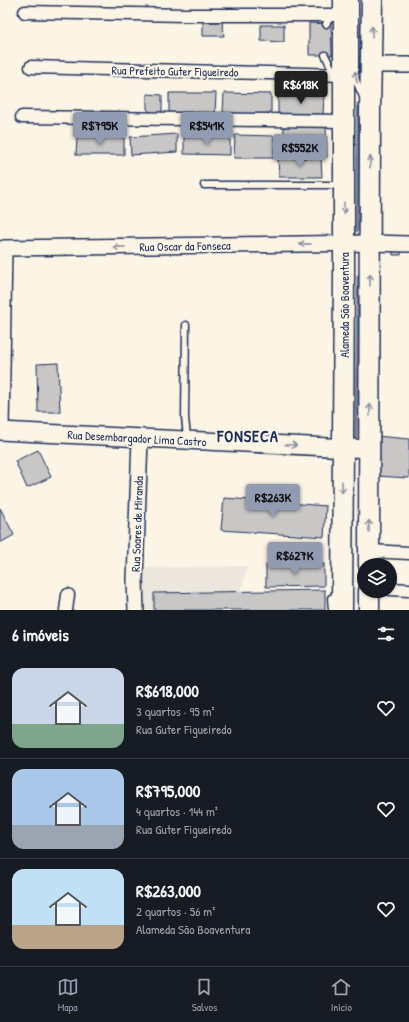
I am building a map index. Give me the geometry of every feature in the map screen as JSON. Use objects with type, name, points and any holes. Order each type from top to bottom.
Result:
[{"type":"highway","points":[[369,558],[370,113],[372,0]]},
{"type":"highway","name":"Alameda São Boaventura","points":[[340,11],[339,75],[344,121],[342,610]]},
{"type":"highway","points":[[369,598],[369,610]]},
{"type":"main road","name":"Rua Desembargador Lima Castro","points":[[0,431],[370,449]]},
{"type":"street","points":[[25,12],[186,15],[340,11]]},
{"type":"street","points":[[372,65],[409,65]]},
{"type":"street","name":"Rua Prefeito Guter Figueiredo","points":[[30,67],[339,75]]},
{"type":"street","points":[[22,117],[344,121]]},
{"type":"street","name":"Rua Oscar da Fonseca","points":[[2,248],[344,243],[409,244]]},
{"type":"street","points":[[0,431],[2,248]]},
{"type":"street","name":"Rua Soares de Miranda","points":[[136,610],[135,580],[140,439]]},
{"type":"street","points":[[369,558],[409,554]]},
{"type":"street","points":[[397,589],[409,590]]},
{"type":"street","points":[[66,610],[68,595]]},
{"type":"lane","points":[[340,11],[356,81],[370,113]]},
{"type":"lane","points":[[325,55],[339,75]]},
{"type":"lane","points":[[204,185],[344,185]]},
{"type":"lane","points":[[186,325],[185,417],[187,440]]},
{"type":"lane","points":[[332,610],[331,598],[342,590]]},
{"type":"shaded area","points":[[248,566],[240,592],[325,610],[142,610],[142,568]]},
{"type":"building","points":[[203,22],[222,22],[224,36],[203,36]]},
{"type":"building","points":[[309,23],[331,24],[332,55],[309,55]]},
{"type":"building","points":[[261,25],[284,25],[284,42],[261,41]]},
{"type":"building","points":[[169,93],[216,93],[215,114],[171,114],[169,111]]},
{"type":"building","points":[[224,93],[271,94],[271,115],[225,115],[223,111]]},
{"type":"building","points":[[147,94],[162,95],[162,111],[158,113],[150,112],[147,109]]},
{"type":"building","points":[[278,94],[324,95],[323,115],[278,115]]},
{"type":"building","points":[[326,125],[327,157],[284,158],[284,126]]},
{"type":"building","points":[[177,134],[177,152],[131,155],[130,137]]},
{"type":"building","points":[[235,135],[274,136],[274,158],[234,158]]},
{"type":"building","points":[[77,137],[124,137],[124,155],[76,155]]},
{"type":"building","points":[[184,137],[230,137],[230,155],[184,154]]},
{"type":"building","points":[[278,158],[321,158],[322,177],[279,177]]},
{"type":"building","points":[[393,247],[402,247],[401,255],[393,255]]},
{"type":"building","points":[[58,363],[60,412],[38,412],[37,364]]},
{"type":"building","points":[[376,436],[409,439],[409,478],[376,476]]},
{"type":"building","points":[[38,450],[51,477],[27,488],[15,461]]},
{"type":"building","points":[[224,498],[326,506],[324,537],[221,530]]},
{"type":"building","points":[[0,508],[14,535],[0,543]]},
{"type":"building","points":[[324,564],[324,586],[266,587],[266,565]]},
{"type":"building","points":[[325,590],[325,610],[154,610],[154,593]]},
{"type":"waterway","points":[[357,231],[358,104]]},
{"type":"waterway","points":[[356,437],[358,276]]},
{"type":"district","name":"FONSECA","points":[[248,436]]}]
